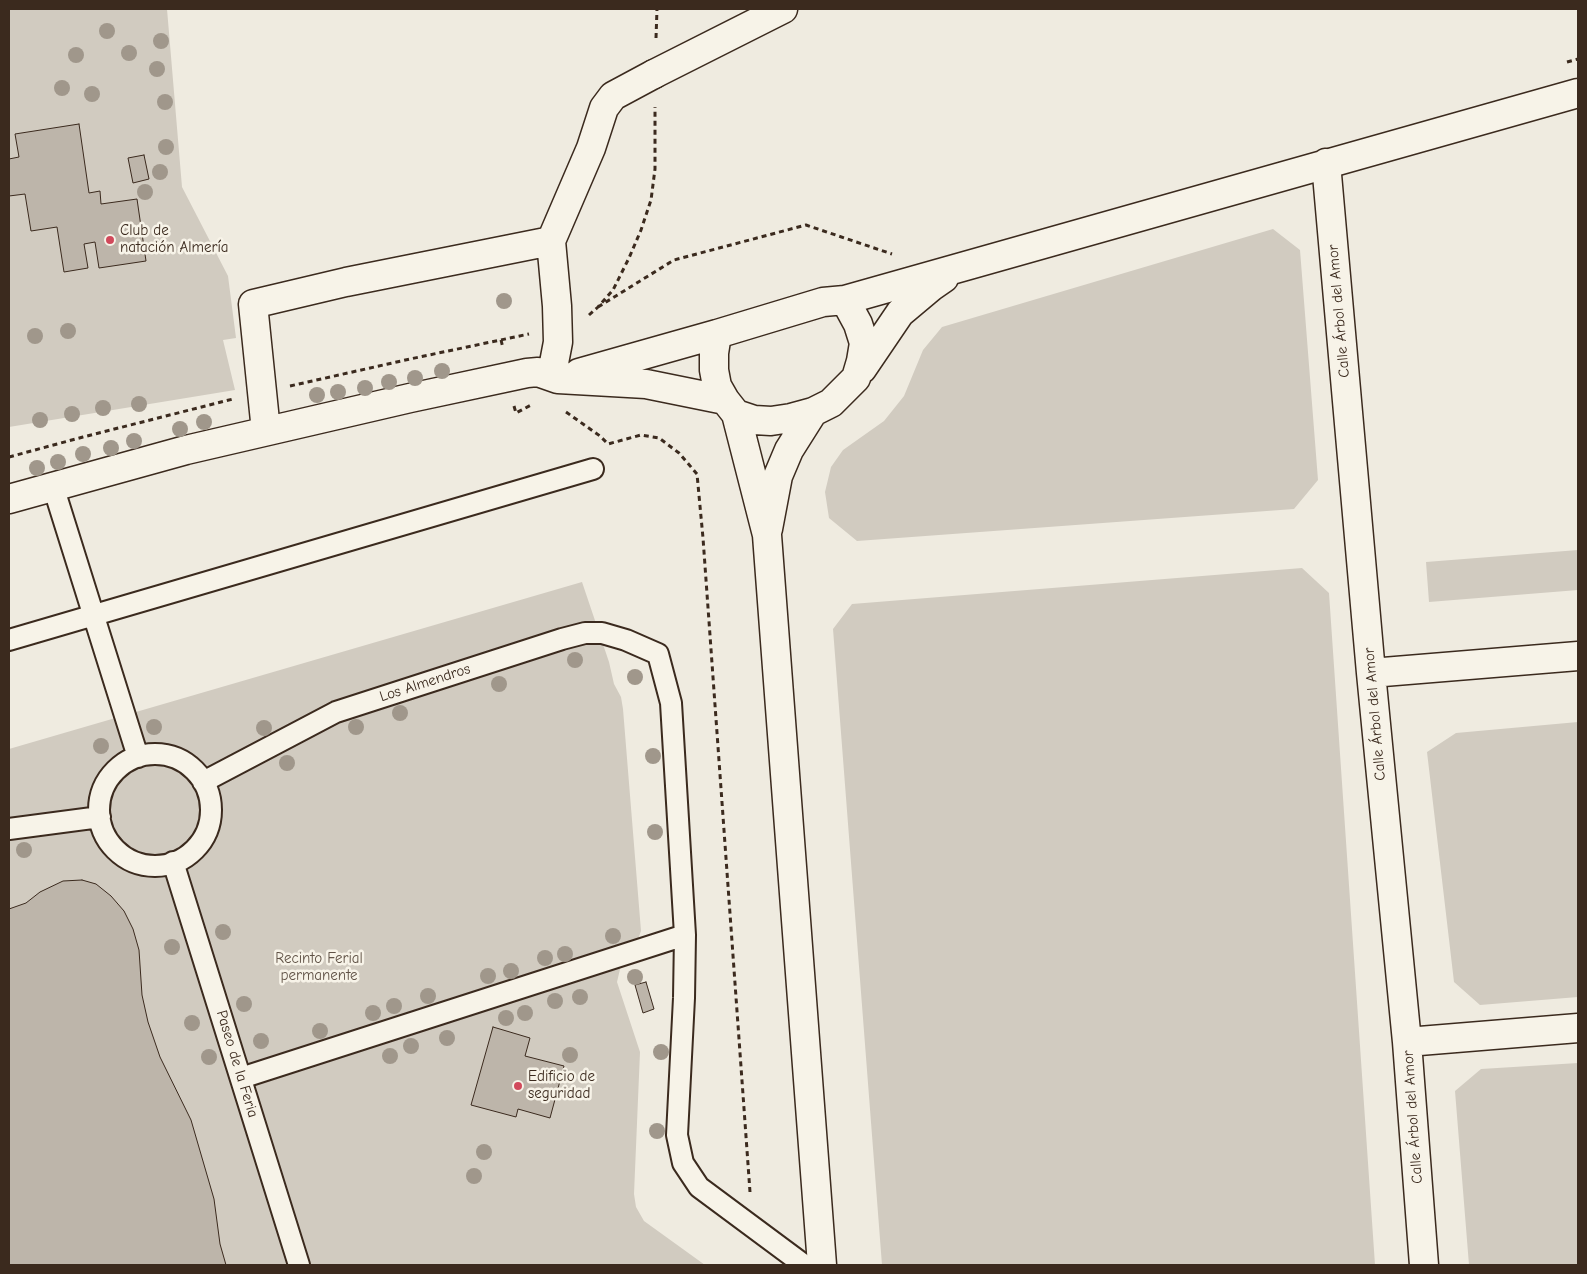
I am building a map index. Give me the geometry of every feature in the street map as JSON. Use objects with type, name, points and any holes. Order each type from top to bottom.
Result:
[{"type":"street","points":[[558,379],[554,363],[557,348],[557,306],[550,241],[591,148],[604,108],[613,96],[783,9]]},
{"type":"street","points":[[558,379],[823,302],[845,300],[1578,93]]},
{"type":"street","name":"Calle Árbol del Amor","points":[[1326,163],[1371,673],[1407,1042],[1424,1265]]},
{"type":"street","points":[[266,431],[253,304],[346,282],[550,241]]},
{"type":"street","points":[[9,499],[186,450],[527,373],[538,372],[558,379],[646,384],[730,407],[754,420],[771,421],[813,412],[831,403],[856,378],[900,313],[930,287],[962,267]]},
{"type":"street","points":[[845,300],[858,324],[864,343],[862,360],[856,378]]},
{"type":"street","points":[[717,334],[714,370],[718,386],[730,407],[766,536],[822,1265]]},
{"type":"street","points":[[766,536],[778,476],[789,450],[813,412]]},
{"type":"street","points":[[1371,673],[1578,656]]},
{"type":"street","points":[[1407,1042],[1578,1028]]},
{"type":"lane","points":[[9,640],[593,469]]},
{"type":"lane","points":[[53,486],[138,757]]},
{"type":"lane","name":"Los Almendros","points":[[203,782],[336,712],[562,639],[585,634],[602,633],[626,640],[658,654],[671,703],[684,934]]},
{"type":"lane","points":[[149,754],[172,757],[183,761],[193,768],[203,782],[210,798],[210,822],[206,832],[194,849],[186,856],[173,862],[148,865],[129,858],[113,846],[103,829],[100,817],[100,799],[110,777],[118,768],[138,757],[149,754]]},
{"type":"lane","points":[[9,828],[100,817]]},
{"type":"lane","name":"Paseo de la Feria","points":[[173,862],[299,1265]]},
{"type":"lane","points":[[241,1078],[684,934],[684,998],[677,1135],[683,1163],[699,1187],[804,1265]]},
{"type":"path","points":[[1559,64],[1578,59]]},
{"type":"path","points":[[598,308],[674,260],[806,225],[897,255]]},
{"type":"path","points":[[9,457],[231,400]]},
{"type":"path","points":[[513,402],[516,413],[533,404]]},
{"type":"path","points":[[562,410],[569,413],[608,444],[641,435],[659,438],[679,453],[697,474],[752,1226]]},
{"type":"green space","name":"Club de natación Almería","points":[[9,9],[167,9],[182,187],[228,276],[236,338],[223,340],[235,390],[9,427]]},
{"type":"green space","points":[[1273,229],[1300,250],[1318,480],[1294,509],[857,541],[829,518],[825,492],[831,467],[843,450],[884,421],[904,396],[923,350],[942,327]]},
{"type":"green space","points":[[1578,550],[1578,590],[1429,602],[1426,562]]},
{"type":"green space","points":[[1302,568],[1329,593],[1375,1265],[882,1265],[833,629],[852,604]]},
{"type":"green space","name":"Recinto Ferial permanente","points":[[582,582],[609,662],[614,684],[621,697],[623,709],[641,931],[637,942],[621,965],[617,982],[640,1052],[634,1194],[636,1207],[644,1221],[705,1265],[9,1265],[9,749]]},
{"type":"green space","points":[[1578,722],[1578,997],[1480,1005],[1454,982],[1427,752],[1456,733]]},
{"type":"green space","points":[[1578,1063],[1578,1265],[1469,1265],[1455,1091],[1481,1069]]},
{"type":"building","points":[[79,124],[89,193],[100,191],[101,204],[137,199],[146,261],[99,268],[95,242],[84,244],[88,268],[64,272],[57,227],[31,231],[25,194],[9,196],[9,159],[19,157],[15,134]]},
{"type":"building","points":[[144,155],[149,179],[133,183],[128,158]]},
{"type":"building","points":[[82,880],[96,884],[111,896],[124,911],[133,929],[139,950],[142,995],[148,1022],[160,1057],[191,1120],[214,1199],[220,1244],[226,1265],[9,1265],[9,909],[26,903],[40,892],[63,881]]},
{"type":"building","points":[[646,982],[654,1009],[643,1013],[635,985]]},
{"type":"building","name":"Edificio de seguridad","points":[[493,1027],[530,1038],[525,1056],[564,1066],[550,1118],[518,1109],[516,1117],[471,1105]]},
{"type":"place","name":"Club de natación Almería","points":[[110,240]]},
{"type":"place","name":"Edificio de seguridad","points":[[518,1086]]}]
